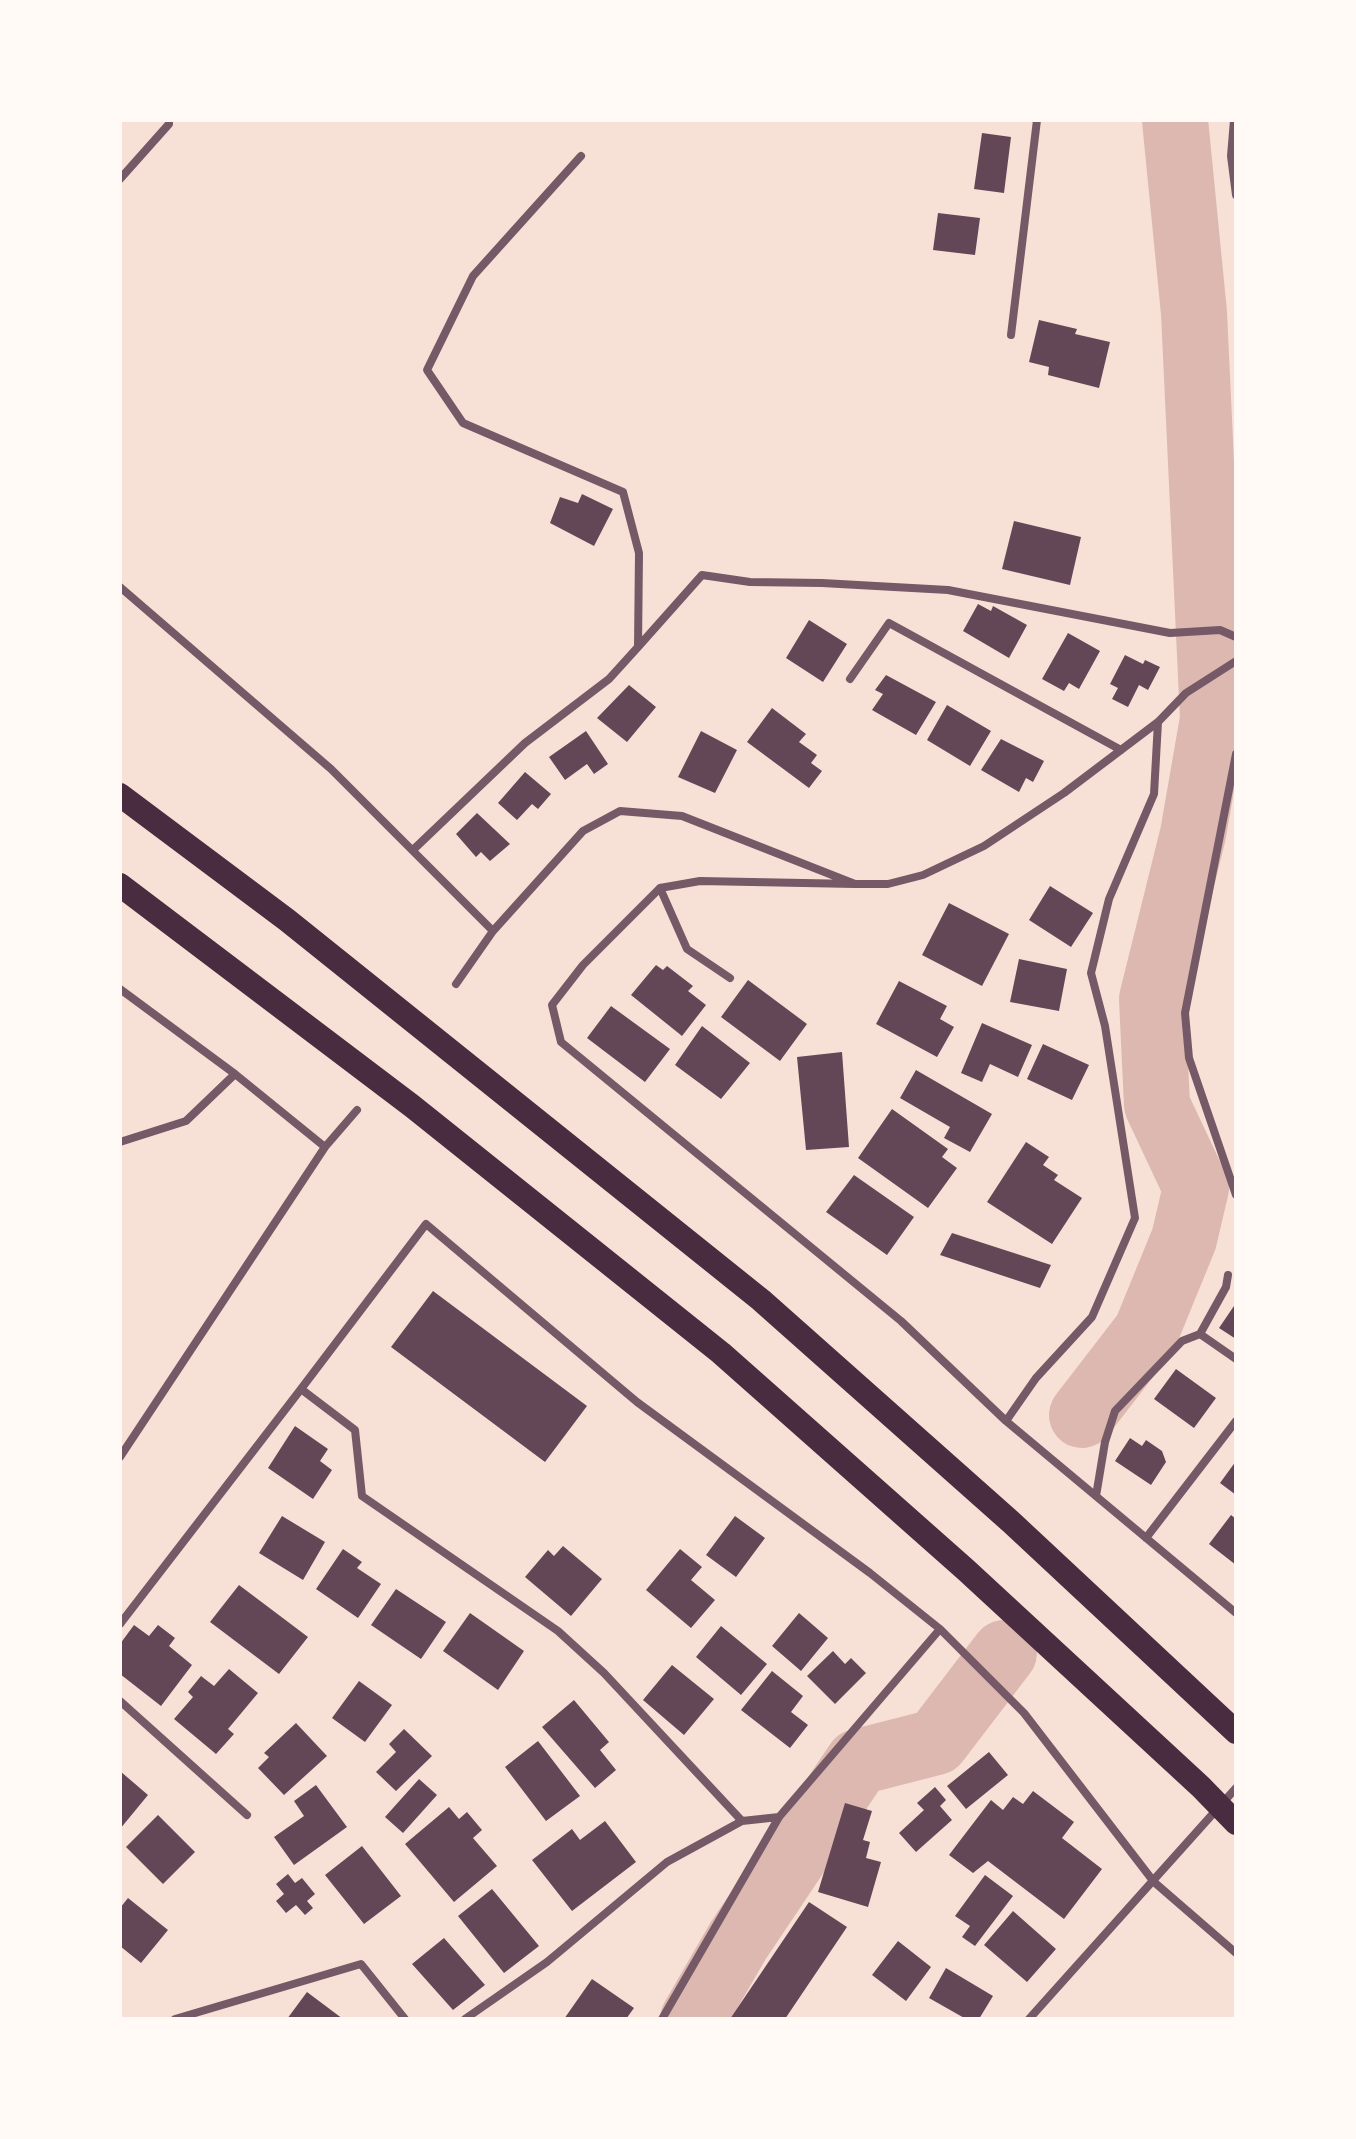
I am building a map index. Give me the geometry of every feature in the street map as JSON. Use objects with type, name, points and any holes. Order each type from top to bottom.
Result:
[{"type":"highway","points":[[120,795],[287,920],[761,1300],[1011,1522],[1236,1732]]},
{"type":"highway","points":[[120,885],[412,1106],[721,1353],[966,1570],[1236,1823]]},
{"type":"street","points":[[120,179],[169,124],[169,120]]},
{"type":"street","points":[[1011,335],[1037,120]]},
{"type":"street","points":[[1234,120],[1231,156],[1236,195]]},
{"type":"street","points":[[581,156],[473,276],[427,370],[463,423],[623,492],[639,553],[638,647]]},
{"type":"street","points":[[414,849],[525,743],[609,679],[702,575],[750,582],[948,590],[1170,633],[1220,630],[1236,637]]},
{"type":"street","points":[[120,587],[331,769],[493,931]]},
{"type":"street","points":[[850,679],[889,623],[1121,750]]},
{"type":"street","points":[[1236,661],[1186,693],[1158,722],[1064,793],[984,846],[923,875],[888,884],[700,881],[660,888],[583,965],[552,1005],[561,1042],[901,1321],[1006,1421],[1236,1613]]},
{"type":"street","points":[[1006,1421],[1036,1378],[1092,1317],[1135,1218],[1105,1026],[1091,973],[1109,899],[1154,794],[1158,722]]},
{"type":"street","points":[[1236,754],[1185,1013],[1189,1058],[1236,1195]]},
{"type":"street","points":[[456,984],[493,931],[583,831],[620,811],[682,816],[855,884]]},
{"type":"street","points":[[660,888],[687,949],[730,978]]},
{"type":"street","points":[[120,989],[235,1074],[325,1147]]},
{"type":"street","points":[[120,1142],[186,1121],[235,1074]]},
{"type":"street","points":[[120,1457],[325,1147],[357,1110]]},
{"type":"street","points":[[120,1624],[426,1224],[637,1402],[870,1573],[940,1629],[1024,1713],[1154,1882],[1236,1953]]},
{"type":"street","points":[[1096,1496],[1105,1442],[1115,1411],[1182,1341],[1200,1334],[1226,1287],[1228,1275]]},
{"type":"street","points":[[1200,1334],[1236,1359]]},
{"type":"street","points":[[301,1389],[355,1430],[362,1496],[558,1631],[604,1673],[742,1821]]},
{"type":"street","points":[[1146,1538],[1236,1421]]},
{"type":"street","points":[[662,2019],[779,1817],[940,1629]]},
{"type":"street","points":[[120,1701],[247,1815]]},
{"type":"street","points":[[1029,2019],[1236,1788]]},
{"type":"street","points":[[465,2019],[547,1962],[667,1862],[742,1821],[779,1817]]},
{"type":"street","points":[[175,2019],[361,1964],[405,2019]]},
{"type":"building","points":[[982,133],[1011,137],[1004,193],[974,189]]},
{"type":"building","points":[[938,213],[980,218],[975,255],[933,250]]},
{"type":"building","points":[[1039,320],[1077,329],[1075,334],[1110,342],[1099,388],[1048,375],[1049,367],[1029,362]]},
{"type":"building","points":[[582,494],[613,509],[594,546],[550,523],[560,497],[578,503]]},
{"type":"building","points":[[1014,521],[1081,537],[1070,585],[1002,569]]},
{"type":"building","points":[[978,604],[991,611],[993,606],[1027,625],[1009,658],[963,631]]},
{"type":"building","points":[[809,620],[847,644],[823,682],[786,658]]},
{"type":"building","points":[[1068,633],[1100,651],[1079,689],[1069,683],[1064,691],[1042,679]]},
{"type":"building","points":[[1125,655],[1143,664],[1145,660],[1160,667],[1148,690],[1139,685],[1128,707],[1112,699],[1118,688],[1110,684]]},
{"type":"building","points":[[886,675],[936,702],[916,735],[872,710],[883,694],[875,690]]},
{"type":"building","points":[[629,685],[656,707],[627,742],[597,718]]},
{"type":"building","points":[[947,705],[991,731],[970,766],[927,740]]},
{"type":"building","points":[[772,708],[806,734],[799,742],[817,755],[811,763],[822,771],[809,788],[747,742]]},
{"type":"building","points":[[586,731],[608,764],[594,774],[587,764],[565,780],[549,757]]},
{"type":"building","points":[[701,731],[737,750],[715,793],[678,777]]},
{"type":"building","points":[[1001,739],[1044,761],[1033,782],[1026,778],[1019,792],[981,770]]},
{"type":"building","points":[[525,772],[551,794],[538,809],[532,804],[517,820],[498,803]]},
{"type":"building","points":[[477,813],[510,844],[490,861],[481,852],[476,857],[456,834]]},
{"type":"building","points":[[1050,886],[1093,913],[1071,947],[1029,920]]},
{"type":"building","points":[[949,903],[1009,934],[982,986],[922,955]]},
{"type":"building","points":[[1019,959],[1067,969],[1059,1011],[1010,1002]]},
{"type":"building","points":[[656,965],[663,970],[667,966],[693,986],[688,991],[706,1005],[682,1036],[631,995]]},
{"type":"building","points":[[748,980],[807,1024],[780,1061],[721,1017]]},
{"type":"building","points":[[899,981],[947,1006],[940,1019],[954,1027],[937,1057],[876,1024]]},
{"type":"building","points":[[611,1006],[670,1049],[645,1082],[587,1038]]},
{"type":"building","points":[[982,1023],[1032,1045],[1018,1077],[990,1064],[982,1082],[961,1073]]},
{"type":"building","points":[[702,1026],[750,1063],[721,1099],[675,1065]]},
{"type":"building","points":[[1043,1044],[1089,1065],[1072,1100],[1027,1079]]},
{"type":"building","points":[[842,1052],[849,1147],[806,1150],[797,1057]]},
{"type":"building","points":[[916,1070],[992,1114],[970,1152],[944,1138],[950,1127],[900,1098]]},
{"type":"building","points":[[892,1109],[948,1149],[942,1157],[957,1168],[928,1208],[858,1158]]},
{"type":"building","points":[[1026,1142],[1049,1157],[1043,1165],[1058,1175],[1054,1180],[1082,1198],[1052,1244],[987,1202]]},
{"type":"building","points":[[854,1175],[914,1217],[887,1255],[826,1212]]},
{"type":"building","points":[[952,1233],[1051,1265],[1040,1288],[940,1255]]},
{"type":"building","points":[[433,1291],[587,1406],[545,1462],[391,1347]]},
{"type":"building","points":[[1236,1303],[1236,1339],[1219,1328]]},
{"type":"building","points":[[1176,1369],[1216,1398],[1194,1428],[1154,1399]]},
{"type":"building","points":[[295,1426],[328,1449],[320,1461],[332,1470],[313,1499],[268,1468]]},
{"type":"building","points":[[1130,1438],[1142,1446],[1146,1440],[1162,1451],[1166,1462],[1151,1485],[1115,1461]]},
{"type":"building","points":[[1236,1461],[1236,1495],[1220,1483]]},
{"type":"building","points":[[1231,1515],[1236,1519],[1236,1565],[1209,1544]]},
{"type":"building","points":[[282,1516],[325,1542],[303,1580],[259,1553]]},
{"type":"building","points":[[735,1516],[765,1538],[736,1577],[706,1555]]},
{"type":"building","points":[[563,1546],[602,1579],[571,1616],[525,1577],[548,1550],[554,1556]]},
{"type":"building","points":[[343,1549],[362,1562],[357,1568],[381,1584],[358,1618],[316,1589]]},
{"type":"building","points":[[680,1549],[702,1567],[691,1580],[715,1600],[691,1628],[646,1590]]},
{"type":"building","points":[[239,1585],[308,1637],[279,1674],[210,1622]]},
{"type":"building","points":[[396,1589],[446,1622],[421,1659],[371,1625]]},
{"type":"building","points":[[470,1613],[524,1651],[498,1690],[443,1651]]},
{"type":"building","points":[[799,1613],[828,1638],[801,1671],[772,1646]]},
{"type":"building","points":[[134,1625],[149,1636],[158,1625],[175,1638],[169,1646],[192,1665],[161,1706],[120,1674],[120,1644]]},
{"type":"building","points":[[721,1626],[767,1664],[741,1695],[696,1657]]},
{"type":"building","points":[[833,1651],[845,1664],[851,1658],[866,1673],[835,1704],[807,1676]]},
{"type":"building","points":[[672,1665],[714,1699],[684,1735],[643,1700]]},
{"type":"building","points":[[229,1669],[258,1693],[228,1729],[234,1734],[216,1754],[174,1719],[193,1697],[188,1692],[201,1676],[214,1686]]},
{"type":"building","points":[[772,1671],[803,1696],[791,1712],[808,1725],[790,1748],[741,1710]]},
{"type":"building","points":[[359,1681],[392,1705],[365,1742],[332,1718]]},
{"type":"building","points":[[574,1700],[609,1742],[600,1750],[616,1770],[595,1788],[542,1727]]},
{"type":"building","points":[[296,1723],[327,1756],[284,1795],[258,1768],[269,1757],[264,1753]]},
{"type":"building","points":[[404,1729],[432,1756],[396,1791],[376,1772],[396,1752],[389,1744]]},
{"type":"building","points":[[538,1741],[580,1796],[546,1821],[505,1767]]},
{"type":"building","points":[[989,1752],[1008,1775],[966,1809],[947,1786]]},
{"type":"building","points":[[120,1771],[148,1795],[120,1829]]},
{"type":"building","points":[[419,1779],[437,1795],[403,1833],[385,1817]]},
{"type":"building","points":[[316,1785],[347,1827],[294,1865],[274,1837],[304,1816],[294,1801]]},
{"type":"building","points":[[935,1787],[946,1800],[940,1806],[952,1820],[916,1852],[899,1833],[924,1810],[917,1803]]},
{"type":"building","points":[[1033,1791],[1074,1822],[1062,1838],[1102,1869],[1064,1919],[988,1861],[973,1873],[949,1855],[991,1800],[1003,1810],[1013,1797],[1023,1804]]},
{"type":"building","points":[[845,1803],[872,1811],[863,1840],[870,1842],[866,1858],[881,1862],[868,1907],[818,1892]]},
{"type":"building","points":[[449,1807],[459,1819],[467,1812],[482,1830],[473,1838],[497,1866],[454,1902],[405,1844]]},
{"type":"building","points":[[158,1815],[195,1852],[163,1884],[126,1847]]},
{"type":"building","points":[[605,1821],[636,1862],[572,1911],[532,1860],[572,1829],[580,1840]]},
{"type":"building","points":[[362,1846],[401,1896],[364,1924],[325,1875]]},
{"type":"building","points":[[288,1874],[295,1883],[302,1878],[315,1894],[307,1901],[313,1908],[305,1915],[296,1905],[286,1913],[276,1901],[284,1894],[276,1884]]},
{"type":"building","points":[[985,1875],[1013,1896],[975,1946],[962,1937],[970,1926],[955,1916]]},
{"type":"building","points":[[492,1889],[539,1946],[504,1973],[458,1916]]},
{"type":"building","points":[[128,1898],[168,1930],[141,1963],[120,1946],[120,1908]]},
{"type":"building","points":[[809,1902],[847,1927],[785,2019],[730,2019]]},
{"type":"building","points":[[1013,1911],[1056,1949],[1027,1982],[984,1945]]},
{"type":"building","points":[[444,1938],[485,1985],[453,2010],[412,1964]]},
{"type":"building","points":[[898,1941],[931,1967],[906,2001],[872,1975]]},
{"type":"building","points":[[946,1968],[993,1996],[979,2019],[966,2019],[929,1998]]},
{"type":"building","points":[[592,1979],[634,2008],[626,2019],[564,2019]]},
{"type":"building","points":[[307,1992],[343,2019],[287,2019]]},
{"type":"waterway","points":[[1082,1415],[1146,1332],[1184,1239],[1196,1188],[1157,1105],[1152,999],[1193,834],[1213,719],[1194,313],[1175,120]]},
{"type":"waterway","points":[[693,2019],[738,1941],[858,1762],[936,1742],[1004,1653]]}]
